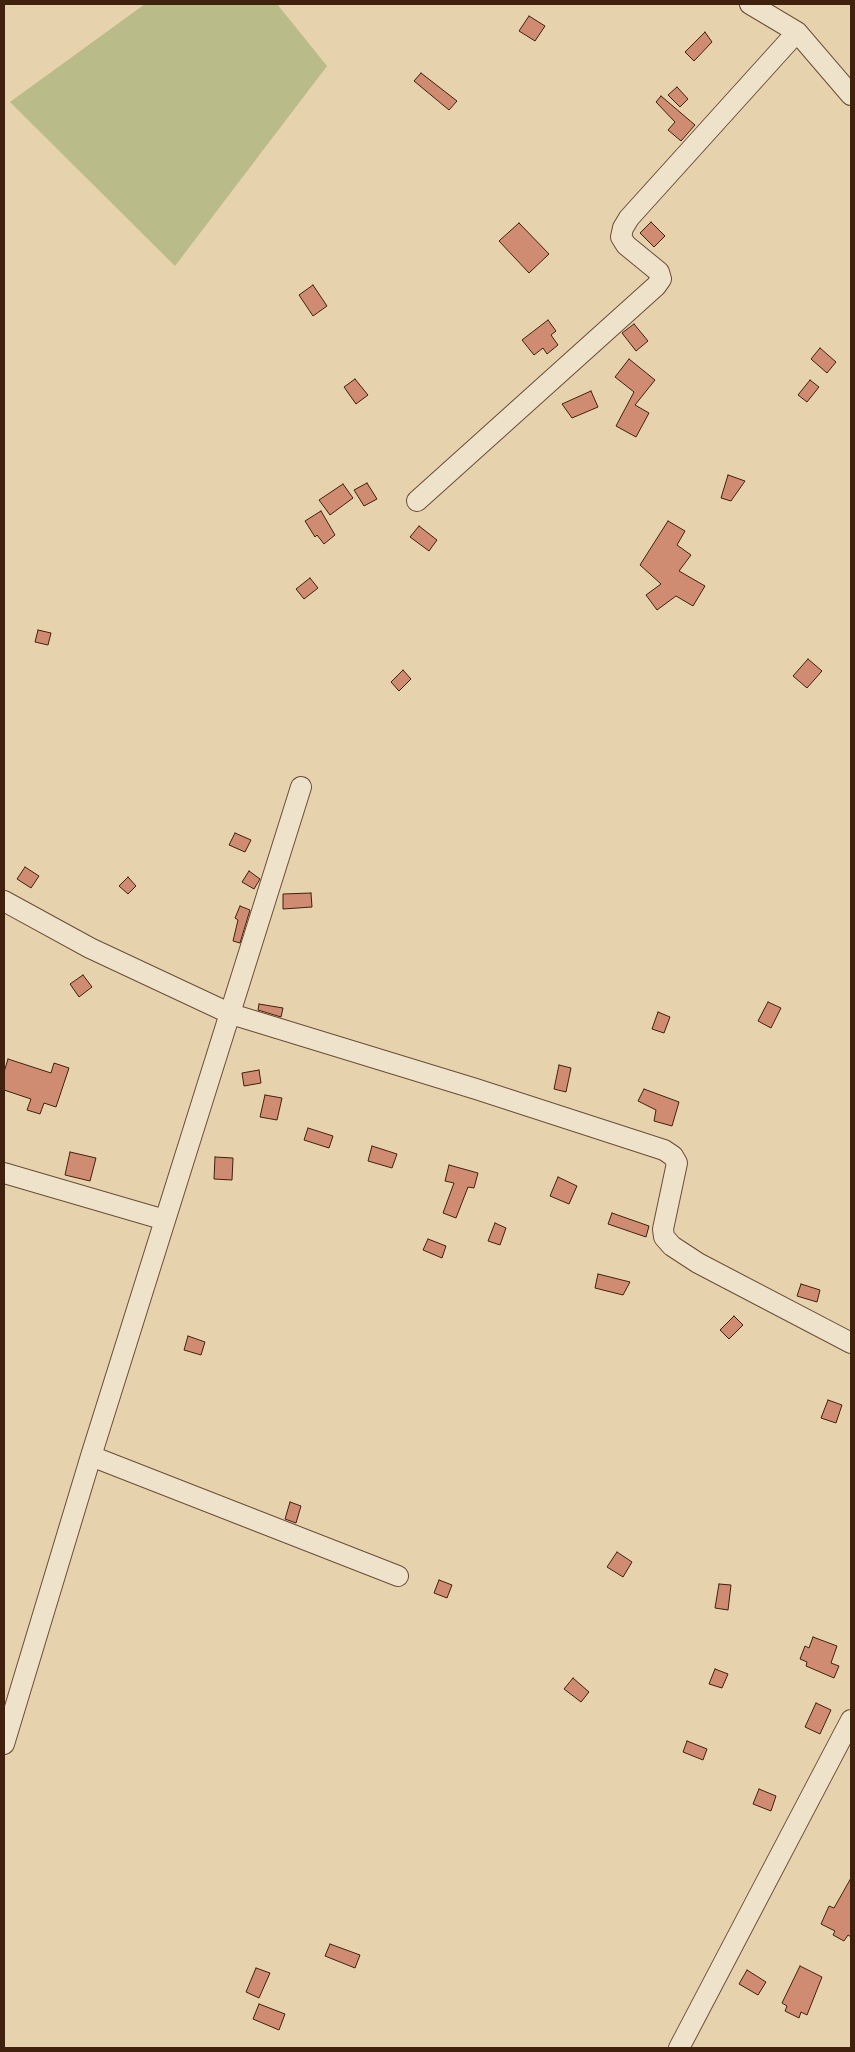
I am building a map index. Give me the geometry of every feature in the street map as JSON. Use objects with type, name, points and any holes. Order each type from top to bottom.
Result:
[{"type":"street","points":[[750,4],[797,32],[851,95]]},
{"type":"street","points":[[417,501],[656,286],[661,279],[659,272],[626,245],[621,237],[623,228],[797,32]]},
{"type":"street","points":[[4,1744],[91,1456],[301,787]]},
{"type":"street","points":[[4,901],[90,948],[231,1014],[476,1088],[664,1150],[674,1156],[677,1163],[663,1228],[664,1237],[672,1246],[698,1263],[851,1343]]},
{"type":"street","points":[[4,1173],[165,1220]]},
{"type":"street","points":[[91,1456],[398,1576]]},
{"type":"street","points":[[679,2048],[851,1720]]},
{"type":"green space","points":[[145,4],[277,4],[327,66],[175,266],[10,102]]},
{"type":"building","points":[[529,16],[545,26],[535,41],[519,31]]},
{"type":"building","points":[[705,32],[712,42],[694,61],[685,52]]},
{"type":"building","points":[[421,73],[457,101],[449,110],[414,81]]},
{"type":"building","points":[[677,87],[688,99],[680,107],[668,95]]},
{"type":"building","points":[[661,96],[695,125],[681,141],[668,130],[675,122],[656,102]]},
{"type":"building","points":[[651,222],[665,236],[654,247],[640,233]]},
{"type":"building","points":[[519,223],[549,254],[529,273],[499,241]]},
{"type":"building","points":[[313,285],[327,306],[313,316],[299,295]]},
{"type":"building","points":[[548,320],[556,331],[551,335],[558,345],[547,354],[543,348],[534,355],[522,340]]},
{"type":"building","points":[[634,324],[648,341],[636,351],[622,333]]},
{"type":"building","points":[[820,348],[836,362],[827,373],[811,359]]},
{"type":"building","points":[[629,359],[655,380],[635,405],[649,413],[636,437],[616,426],[634,392],[615,377]]},
{"type":"building","points":[[355,379],[368,395],[356,404],[344,387]]},
{"type":"building","points":[[810,380],[819,387],[807,402],[798,395]]},
{"type":"building","points":[[591,391],[598,407],[572,418],[562,404]]},
{"type":"building","points":[[728,475],[745,481],[731,501],[721,498]]},
{"type":"building","points":[[367,483],[377,499],[364,506],[354,490]]},
{"type":"building","points":[[343,484],[353,498],[330,515],[319,500]]},
{"type":"building","points":[[321,511],[335,535],[324,544],[317,535],[315,537],[305,521]]},
{"type":"building","points":[[668,521],[685,531],[677,545],[691,555],[679,571],[705,586],[693,606],[676,596],[657,610],[646,595],[661,584],[640,565]]},
{"type":"building","points":[[419,526],[437,540],[429,551],[410,537]]},
{"type":"building","points":[[310,578],[318,588],[304,599],[296,589]]},
{"type":"building","points":[[38,630],[51,633],[48,645],[35,642]]},
{"type":"building","points":[[808,659],[822,671],[807,688],[793,676]]},
{"type":"building","points":[[403,670],[411,679],[399,691],[391,682]]},
{"type":"building","points":[[235,833],[251,840],[245,852],[229,845]]},
{"type":"building","points":[[25,867],[39,876],[31,888],[17,879]]},
{"type":"building","points":[[249,871],[260,879],[254,889],[242,882]]},
{"type":"building","points":[[128,877],[136,886],[128,894],[119,886]]},
{"type":"building","points":[[311,893],[312,907],[283,909],[283,894]]},
{"type":"building","points":[[240,906],[250,910],[240,943],[233,941],[238,920],[235,918]]},
{"type":"building","points":[[83,975],[92,987],[79,997],[70,984]]},
{"type":"building","points":[[768,1002],[781,1008],[771,1028],[758,1021]]},
{"type":"building","points":[[259,1004],[283,1008],[281,1017],[258,1010]]},
{"type":"building","points":[[658,1012],[670,1017],[664,1033],[652,1029]]},
{"type":"building","points":[[8,1059],[51,1073],[54,1063],[69,1068],[56,1107],[44,1103],[40,1114],[27,1110],[31,1099],[4,1090],[4,1072]]},
{"type":"building","points":[[559,1065],[571,1068],[566,1092],[554,1089]]},
{"type":"building","points":[[259,1070],[261,1083],[244,1086],[242,1073]]},
{"type":"building","points":[[644,1089],[679,1102],[672,1126],[654,1121],[656,1110],[638,1101]]},
{"type":"building","points":[[265,1095],[282,1098],[277,1120],[260,1117]]},
{"type":"building","points":[[308,1128],[333,1136],[329,1148],[304,1140]]},
{"type":"building","points":[[372,1146],[397,1154],[392,1168],[368,1161]]},
{"type":"building","points":[[70,1152],[96,1158],[90,1181],[65,1175]]},
{"type":"building","points":[[215,1157],[233,1158],[232,1180],[214,1179]]},
{"type":"building","points":[[449,1165],[478,1173],[474,1188],[468,1187],[456,1218],[443,1213],[454,1183],[445,1181]]},
{"type":"building","points":[[558,1177],[577,1186],[569,1204],[550,1196]]},
{"type":"building","points":[[612,1213],[649,1226],[646,1237],[608,1224]]},
{"type":"building","points":[[495,1223],[506,1228],[500,1245],[488,1241]]},
{"type":"building","points":[[428,1239],[446,1246],[442,1258],[423,1250]]},
{"type":"building","points":[[598,1274],[630,1282],[623,1295],[595,1288]]},
{"type":"building","points":[[801,1284],[820,1290],[817,1302],[797,1296]]},
{"type":"building","points":[[734,1316],[743,1325],[729,1339],[720,1330]]},
{"type":"building","points":[[188,1336],[205,1342],[201,1355],[184,1350]]},
{"type":"building","points":[[828,1400],[842,1405],[836,1423],[821,1418]]},
{"type":"building","points":[[290,1502],[301,1506],[296,1523],[285,1519]]},
{"type":"building","points":[[617,1552],[632,1562],[623,1577],[607,1567]]},
{"type":"building","points":[[439,1580],[452,1585],[447,1598],[434,1593]]},
{"type":"building","points":[[719,1584],[731,1585],[728,1610],[715,1608]]},
{"type":"building","points":[[813,1637],[837,1646],[831,1663],[839,1666],[834,1678],[806,1666],[807,1662],[800,1659],[805,1646],[809,1648]]},
{"type":"building","points":[[715,1669],[728,1674],[722,1688],[709,1684]]},
{"type":"building","points":[[573,1678],[589,1692],[581,1702],[564,1689]]},
{"type":"building","points":[[816,1703],[831,1710],[820,1734],[805,1727]]},
{"type":"building","points":[[687,1741],[707,1749],[703,1760],[683,1752]]},
{"type":"building","points":[[759,1789],[776,1796],[771,1811],[753,1804]]},
{"type":"building","points":[[851,1878],[851,1937],[848,1935],[844,1941],[833,1935],[835,1931],[821,1924],[829,1906],[834,1908]]},
{"type":"building","points":[[330,1944],[360,1955],[355,1968],[325,1956]]},
{"type":"building","points":[[800,1966],[822,1977],[807,2015],[801,2012],[799,2018],[785,2011],[787,2006],[782,2003]]},
{"type":"building","points":[[256,1968],[270,1973],[259,1998],[246,1992]]},
{"type":"building","points":[[747,1970],[766,1982],[758,1995],[739,1984]]},
{"type":"building","points":[[259,2004],[285,2014],[279,2030],[253,2019]]}]
